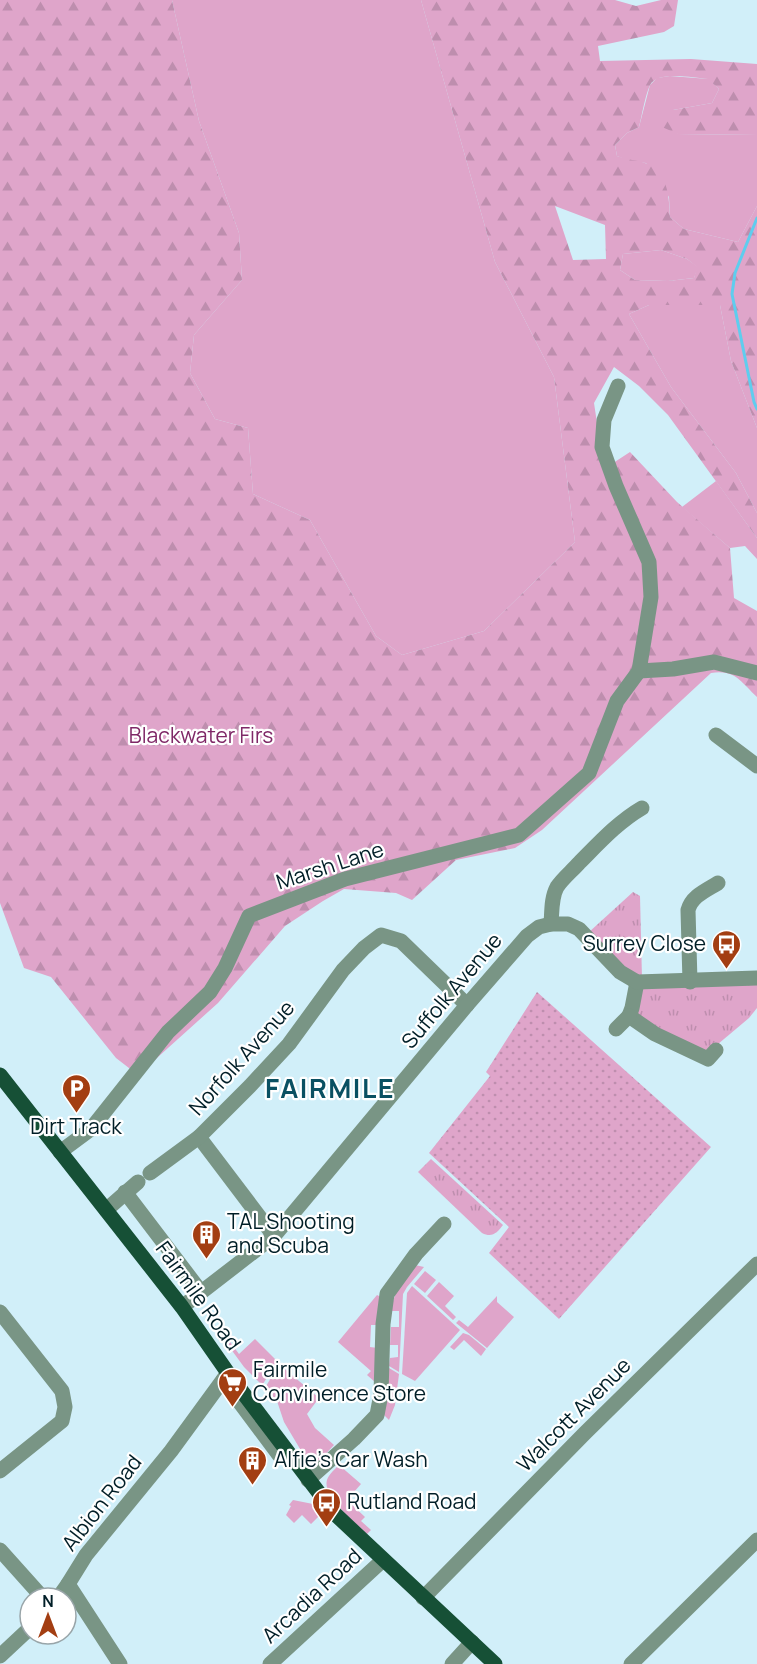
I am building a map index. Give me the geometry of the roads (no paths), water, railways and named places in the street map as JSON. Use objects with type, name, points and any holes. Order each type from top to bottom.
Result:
[{"type":"main road","name":"Fairmile Road","points":[[0,1075],[182,1307],[226,1377],[335,1515],[495,1664]]},
{"type":"street","name":"Marsh Lane","points":[[60,1152],[91,1129],[168,1032],[210,992],[225,968],[249,916],[345,879],[519,835],[589,773],[617,701],[639,671],[651,597],[649,562],[602,447],[604,420],[618,386]]},
{"type":"street","points":[[639,671],[673,669],[714,662],[757,673]]},
{"type":"street","points":[[716,735],[757,766]]},
{"type":"street","points":[[642,808],[629,815],[605,836],[556,888],[551,924],[568,924],[579,929],[620,972],[637,982],[757,978]]},
{"type":"street","points":[[690,982],[688,910],[695,897],[717,883]]},
{"type":"street","name":"Suffolk Avenue","points":[[182,1307],[274,1236],[467,1005],[528,936],[539,927],[551,924]]},
{"type":"street","name":"Norfolk Avenue","points":[[106,1210],[144,1177],[199,1137],[289,1044],[343,970],[363,948],[381,935],[401,942],[467,1005]]},
{"type":"street","points":[[616,1029],[629,1016],[637,982]]},
{"type":"street","points":[[629,1016],[656,1034],[708,1059],[716,1050]]},
{"type":"street","points":[[199,1137],[274,1236]]},
{"type":"street","name":"Fairmile Road","points":[[125,1192],[201,1292]]},
{"type":"street","points":[[308,1480],[377,1415],[381,1394],[383,1324],[387,1294],[416,1254],[444,1224]]},
{"type":"street","name":"Walcott Avenue","points":[[423,1598],[585,1433],[757,1264]]},
{"type":"street","points":[[0,1312],[62,1391],[65,1407],[62,1421],[0,1471]]},
{"type":"street","name":"Albion Road","points":[[120,1664],[68,1584],[86,1554],[171,1451],[226,1377]]},
{"type":"street","points":[[631,1664],[757,1540]]},
{"type":"street","points":[[0,1550],[32,1586]]},
{"type":"street","name":"Arcadia Road","points":[[270,1664],[383,1560]]},
{"type":"street","points":[[0,1656],[18,1639]]},
{"type":"street","points":[[452,1664],[472,1642]]},
{"type":"waterway","points":[[757,218],[735,273],[732,294],[757,409]]},
{"type":"place","name":"Surrey Close","points":[[727,970]]},
{"type":"place","name":"Dirt Track","points":[[76,1114]]},
{"type":"place","name":"TAL Shooting and Scuba","points":[[206,1260]]},
{"type":"place","name":"Fairmile Convinence Store","points":[[232,1408]]},
{"type":"place","name":"Alfie's Car Wash","points":[[253,1486]]},
{"type":"place","name":"Rutland Road","points":[[326,1528]]},
{"type":"district","name":"FAIRMILE","points":[[330,1089]]},
{"type":"park label","name":"Blackwater Firs","points":[[201,736]]}]
